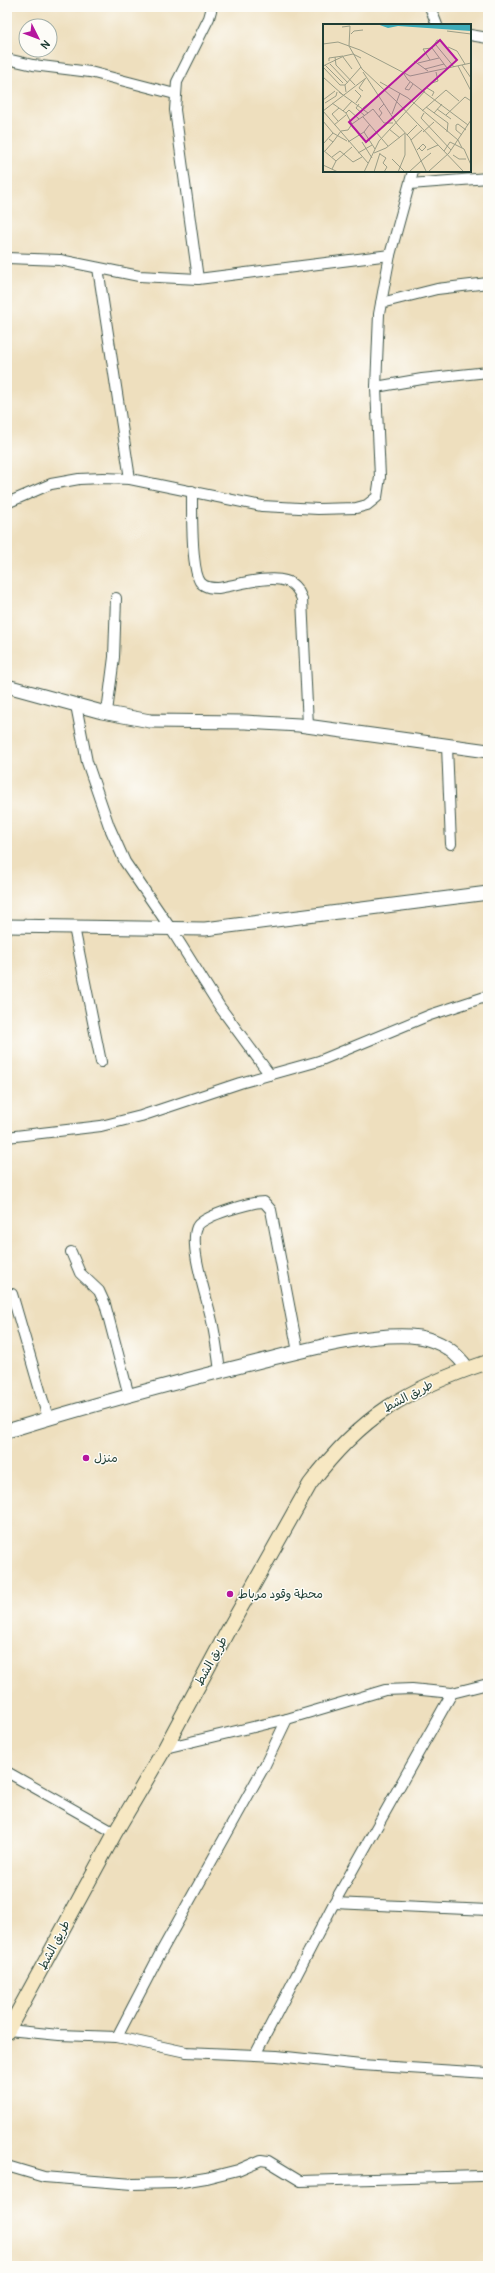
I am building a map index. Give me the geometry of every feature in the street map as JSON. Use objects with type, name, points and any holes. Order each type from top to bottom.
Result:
[{"type":"main road","name":"طريق الشط","points":[[8,2031],[115,1833],[165,1748],[301,1499],[324,1465],[361,1427],[388,1405],[431,1383],[468,1368],[488,1362]]},
{"type":"street","points":[[198,279],[179,146],[175,94],[177,82],[209,18],[212,7]]},
{"type":"street","points":[[430,7],[437,24]]},
{"type":"street","points":[[471,35],[488,38]]},
{"type":"street","points":[[7,59],[33,65],[90,72],[175,94]]},
{"type":"street","points":[[7,503],[36,490],[65,481],[79,479],[130,479],[262,506],[318,509],[368,505],[377,497],[380,477],[376,387],[381,303],[390,255],[413,172]]},
{"type":"street","points":[[410,184],[488,178]]},
{"type":"street","points":[[7,258],[60,260],[139,276],[198,279],[390,255]]},
{"type":"street","points":[[98,268],[130,479]]},
{"type":"street","points":[[381,303],[437,289],[488,283]]},
{"type":"street","points":[[376,387],[422,379],[488,372]]},
{"type":"street","points":[[192,491],[195,568],[201,583],[209,588],[218,588],[274,579],[287,581],[297,589],[302,599],[308,726]]},
{"type":"street","points":[[107,712],[114,657],[116,598]]},
{"type":"street","points":[[7,686],[76,705],[150,721],[245,722],[308,726],[488,751]]},
{"type":"street","points":[[76,705],[87,762],[119,851],[132,873],[171,929],[220,1007],[270,1075]]},
{"type":"street","points":[[447,746],[451,844]]},
{"type":"street","points":[[7,926],[171,929],[240,926],[403,902],[488,893]]},
{"type":"street","points":[[74,928],[101,1062]]},
{"type":"street","points":[[7,1137],[101,1126],[141,1116],[270,1075],[320,1061],[430,1015],[488,996]]},
{"type":"street","points":[[220,1371],[213,1325],[197,1257],[195,1235],[198,1224],[207,1217],[253,1204],[264,1202],[271,1210],[298,1352]]},
{"type":"street","points":[[71,1252],[80,1273],[99,1291],[105,1304],[129,1396]]},
{"type":"street","points":[[12,1294],[48,1418]]},
{"type":"street","points":[[7,1431],[48,1418],[220,1371],[298,1352],[387,1337],[419,1338],[451,1349],[468,1368]]},
{"type":"street","points":[[165,1748],[287,1719],[385,1690],[412,1689],[452,1693],[488,1684]]},
{"type":"street","points":[[255,2055],[334,1902],[452,1693]]},
{"type":"street","points":[[117,2037],[161,1952],[261,1772],[287,1719]]},
{"type":"street","points":[[7,1772],[115,1833]]},
{"type":"street","points":[[334,1902],[488,1910]]},
{"type":"street","points":[[8,2031],[117,2037],[186,2052],[255,2055],[361,2065],[488,2073]]},
{"type":"street","points":[[7,2166],[44,2177],[133,2184],[176,2183],[206,2178],[238,2170],[261,2160],[268,2161],[301,2181],[481,2176]]},
{"type":"place","name":"منزل","points":[[86,1458]]},
{"type":"place","name":"محطة وقود مرباط","points":[[230,1594]]}]
